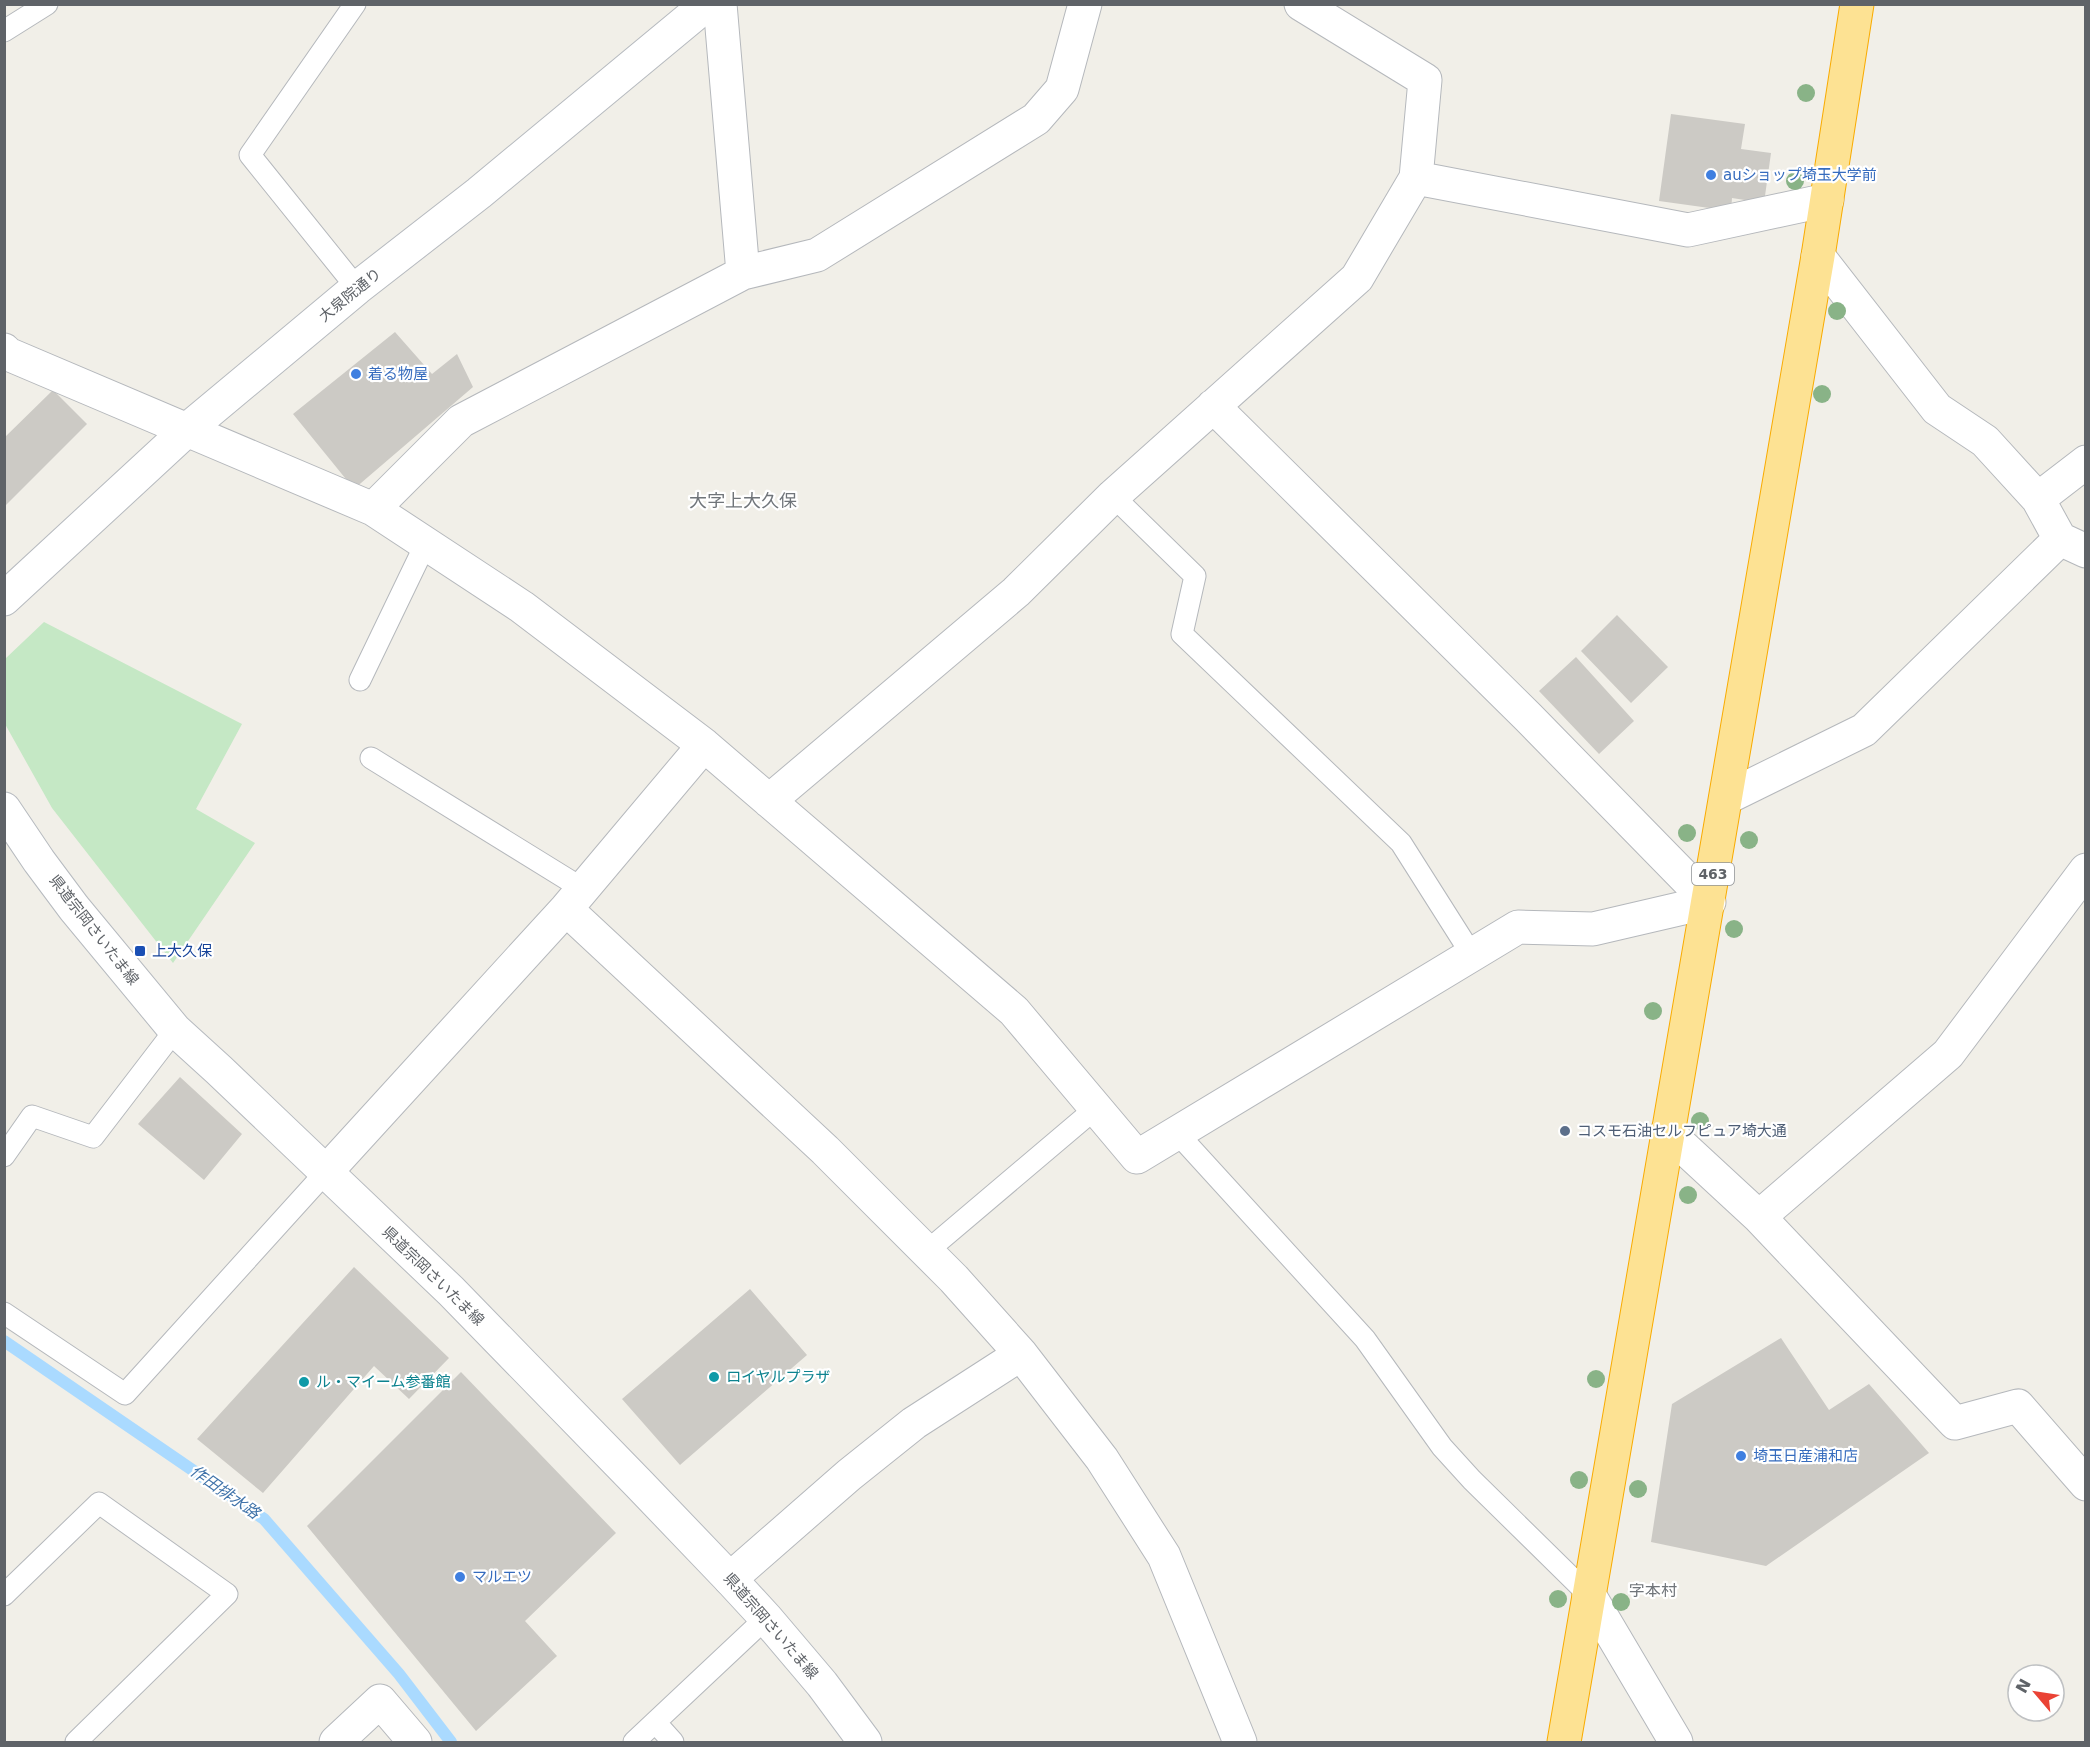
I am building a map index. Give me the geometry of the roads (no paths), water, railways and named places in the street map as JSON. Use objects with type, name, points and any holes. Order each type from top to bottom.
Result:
[{"type":"highway","name":"463","points":[[1564,1743],[1818,256],[1857,4]]},
{"type":"street","name":"大泉院通り","points":[[4,599],[188,429],[357,288],[479,193],[707,4]]},
{"type":"street","points":[[720,4],[743,273]]},
{"type":"street","points":[[373,508],[461,421],[743,273],[817,255],[1036,119],[1062,89],[1085,4]]},
{"type":"street","points":[[770,801],[1016,592],[1113,495],[1357,278],[1416,178],[1425,80],[1301,4]]},
{"type":"street","points":[[1416,178],[1688,230],[1827,200]]},
{"type":"street","points":[[1726,798],[1864,730],[2073,545],[2038,499],[1985,441],[1937,408],[1818,256]]},
{"type":"street","points":[[4,350],[8,354],[373,508],[522,607],[704,745],[1014,1011],[1137,1157],[1518,927],[1593,929],[1708,902]]},
{"type":"street","points":[[1213,406],[1528,717],[1708,902]]},
{"type":"street","points":[[2038,499],[2085,462]]},
{"type":"street","points":[[325,1173],[574,899],[704,745]]},
{"type":"street","name":"県道宗岡さいたま線","points":[[5,810],[74,908],[174,1030],[451,1291],[766,1618],[822,1684],[865,1743]]},
{"type":"street","points":[[1759,1217],[1948,1054],[2085,870]]},
{"type":"street","points":[[574,899],[954,1279],[1021,1354],[1102,1459],[1164,1556],[1240,1743]]},
{"type":"street","points":[[1667,1132],[1759,1217],[1955,1423],[2018,1406],[2085,1484]]},
{"type":"street","points":[[730,1579],[849,1475],[914,1423],[1021,1354]]},
{"type":"street","points":[[1589,1595],[1676,1743]]},
{"type":"street","points":[[336,1743],[380,1701],[415,1743]]},
{"type":"lane","points":[[4,31],[46,4]]},
{"type":"lane","points":[[355,4],[250,155],[357,288]]},
{"type":"lane","points":[[1113,495],[1195,576],[1182,634],[1401,843],[1472,955]]},
{"type":"lane","points":[[360,680],[426,543]]},
{"type":"lane","points":[[371,758],[574,899]]},
{"type":"lane","points":[[4,1156],[32,1116],[93,1137],[174,1030]]},
{"type":"lane","points":[[926,1252],[1096,1108]]},
{"type":"lane","points":[[1177,1133],[1365,1339],[1442,1447],[1472,1480],[1589,1595]]},
{"type":"lane","points":[[4,1313],[125,1395],[325,1173]]},
{"type":"lane","points":[[4,1595],[99,1503],[227,1594],[76,1743]]},
{"type":"lane","points":[[634,1743],[766,1618]]},
{"type":"lane","points":[[655,1722],[673,1743]]},
{"type":"waterway","name":"作田排水路","points":[[4,1341],[264,1519],[399,1674],[451,1742]]},
{"type":"place","name":"auショップ埼玉大学前","points":[[1711,175]]},
{"type":"place","name":"着る物屋","points":[[356,374]]},
{"type":"place","name":"上大久保","points":[[140,951]]},
{"type":"place","name":"コスモ石油セルフピュア埼大通","points":[[1565,1131]]},
{"type":"place","name":"ロイヤルプラザ","points":[[714,1377]]},
{"type":"place","name":"ル・マイーム参番館","points":[[304,1382]]},
{"type":"place","name":"埼玉日産浦和店","points":[[1741,1456]]},
{"type":"place","name":"マルエツ","points":[[460,1577]]},
{"type":"district","name":"大字上大久保","points":[[743,500]]},
{"type":"district","name":"字本村","points":[[1653,1590]]}]
